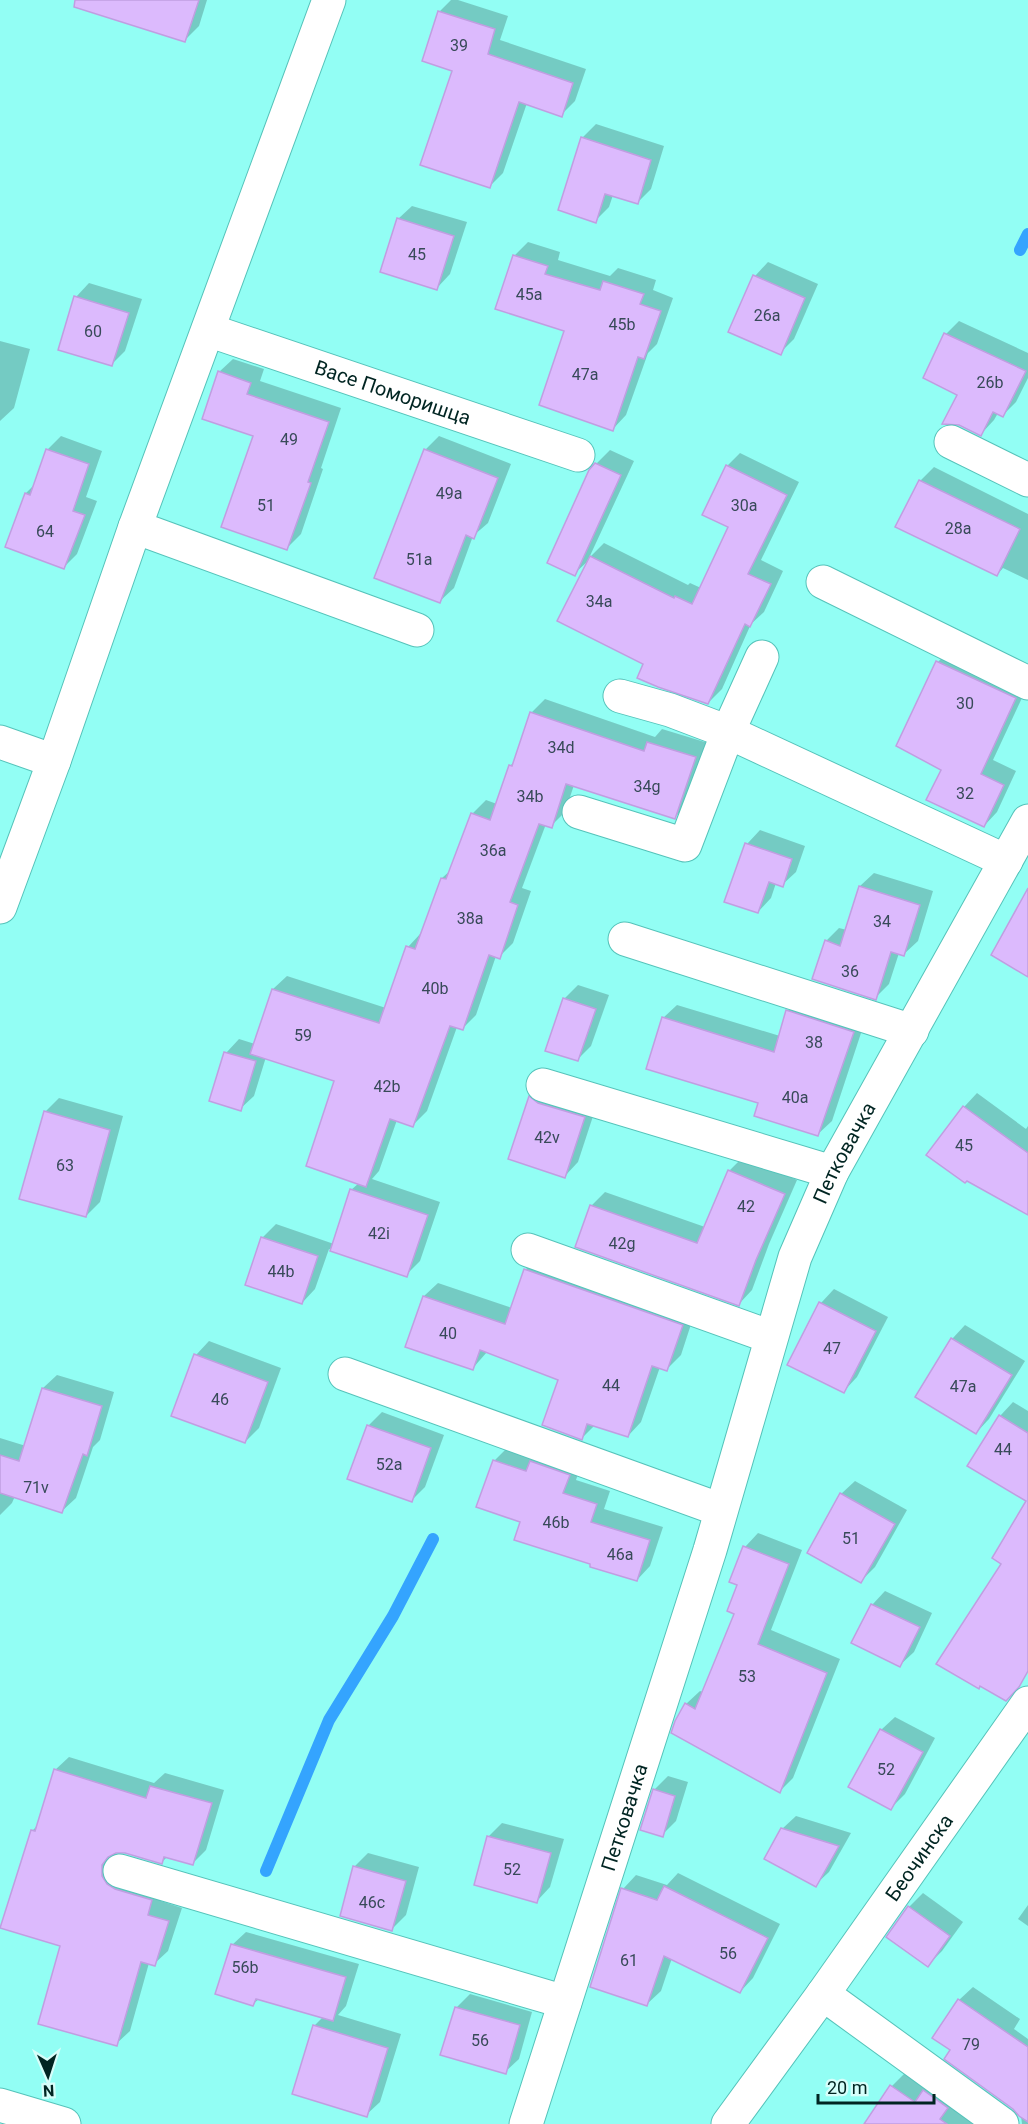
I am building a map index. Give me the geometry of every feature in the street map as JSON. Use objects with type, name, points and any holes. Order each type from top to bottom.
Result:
[{"type":"street","points":[[0,907],[54,761],[135,527],[329,0]]},
{"type":"street","name":"Васе Поморишца","points":[[208,330],[578,455]]},
{"type":"street","points":[[951,442],[1028,480]]},
{"type":"street","points":[[135,527],[417,630]]},
{"type":"street","points":[[823,582],[1028,683]]},
{"type":"street","points":[[579,812],[685,845],[728,732],[762,657]]},
{"type":"street","points":[[620,696],[642,700],[728,732],[1006,861]]},
{"type":"street","points":[[0,742],[54,761]]},
{"type":"street","name":"Петковачка","points":[[526,2124],[721,1510],[795,1257],[832,1172],[1028,821]]},
{"type":"street","points":[[625,939],[912,1031]]},
{"type":"street","points":[[543,1085],[832,1172]]},
{"type":"street","points":[[528,1250],[771,1337]]},
{"type":"street","points":[[345,1374],[721,1510]]},
{"type":"street","name":"Беочинска","points":[[728,2124],[1024,1718]]},
{"type":"street","points":[[120,1871],[565,2002]]},
{"type":"street","points":[[824,1994],[1002,2124]]},
{"type":"street","points":[[0,2105],[64,2124]]},
{"type":"building","points":[[75,0],[199,0],[185,42],[74,7]]},
{"type":"building","points":[[438,11],[495,29],[488,54],[573,83],[562,117],[519,102],[490,188],[420,165],[452,71],[422,61]]},
{"type":"building","points":[[581,137],[651,160],[638,204],[605,194],[596,223],[558,210]]},
{"type":"building","points":[[397,218],[454,236],[437,290],[380,272]]},
{"type":"building","points":[[513,255],[548,266],[545,274],[600,290],[603,281],[644,294],[640,304],[661,311],[644,359],[638,357],[613,431],[539,405],[564,331],[495,309]]},
{"type":"building","points":[[753,275],[805,298],[781,355],[728,332]]},
{"type":"building","points":[[74,296],[129,313],[112,366],[58,350]]},
{"type":"building","points":[[944,333],[1026,371],[1003,417],[993,412],[981,436],[959,425],[942,424],[957,395],[923,378]]},
{"type":"building","points":[[218,371],[251,383],[247,394],[329,422],[308,482],[311,483],[287,550],[221,527],[253,436],[202,419]]},
{"type":"building","points":[[46,449],[89,464],[73,511],[85,515],[64,569],[5,547],[25,493],[30,495]]},
{"type":"building","points":[[424,449],[498,478],[474,539],[466,535],[440,603],[374,578]]},
{"type":"building","points":[[595,463],[621,475],[575,576],[547,563],[589,470]]},
{"type":"building","points":[[726,465],[787,495],[748,574],[771,584],[750,627],[745,624],[708,704],[637,678],[643,664],[557,621],[590,556],[674,598],[675,596],[692,604],[728,527],[702,515]]},
{"type":"building","points":[[919,480],[1020,529],[997,576],[895,527]]},
{"type":"building","points":[[936,661],[1016,698],[981,774],[1004,785],[984,827],[926,800],[941,770],[896,746]]},
{"type":"building","points":[[530,712],[644,751],[647,742],[696,757],[675,819],[566,784],[552,828],[539,824],[510,902],[518,905],[500,959],[489,955],[463,1030],[450,1026],[413,1127],[390,1119],[366,1187],[306,1166],[334,1081],[250,1054],[272,989],[379,1023],[406,946],[415,949],[441,878],[446,879],[471,813],[490,820],[509,765],[512,766]]},
{"type":"building","points":[[745,843],[792,859],[783,887],[769,882],[758,913],[724,902]]},
{"type":"building","points":[[859,886],[920,905],[904,956],[891,952],[876,1000],[812,979],[825,940],[840,946]]},
{"type":"building","points":[[1028,888],[1028,977],[991,955]]},
{"type":"building","points":[[563,998],[596,1009],[578,1061],[545,1051]]},
{"type":"building","points":[[786,1010],[854,1032],[818,1136],[754,1116],[758,1103],[646,1069],[662,1017],[774,1052]]},
{"type":"building","points":[[224,1052],[256,1061],[241,1111],[209,1101]]},
{"type":"building","points":[[529,1096],[538,1103],[585,1117],[565,1178],[508,1159]]},
{"type":"building","points":[[963,1106],[1028,1153],[1028,1215],[967,1181],[965,1183],[926,1155]]},
{"type":"building","points":[[44,1111],[110,1130],[86,1217],[19,1199]]},
{"type":"building","points":[[728,1170],[785,1194],[739,1306],[575,1247],[590,1205],[697,1243]]},
{"type":"building","points":[[350,1189],[428,1215],[407,1277],[330,1251]]},
{"type":"building","points":[[261,1237],[318,1256],[302,1304],[245,1285]]},
{"type":"building","points":[[524,1269],[683,1325],[667,1371],[652,1366],[628,1437],[587,1424],[582,1440],[542,1425],[558,1380],[480,1350],[473,1370],[405,1347],[423,1296],[505,1324]]},
{"type":"building","points":[[819,1302],[876,1331],[844,1393],[787,1365]]},
{"type":"building","points":[[951,1338],[1012,1375],[976,1434],[915,1397]]},
{"type":"building","points":[[194,1354],[268,1382],[245,1443],[171,1416]]},
{"type":"building","points":[[42,1388],[102,1406],[87,1456],[83,1454],[62,1513],[0,1493],[0,1455],[19,1461]]},
{"type":"building","points":[[999,1415],[1028,1433],[1028,1671],[1019,1687],[1006,1701],[980,1686],[979,1689],[936,1664],[1001,1564],[992,1558],[1026,1501],[967,1466]]},
{"type":"building","points":[[367,1425],[431,1448],[412,1502],[347,1479]]},
{"type":"building","points":[[493,1460],[526,1471],[530,1461],[570,1475],[563,1493],[597,1504],[591,1522],[650,1540],[637,1581],[514,1540],[520,1522],[476,1507]]},
{"type":"building","points":[[840,1493],[895,1524],[861,1583],[807,1553]]},
{"type":"building","points":[[743,1546],[789,1564],[758,1644],[827,1673],[780,1793],[671,1733],[685,1703],[695,1709],[734,1614],[727,1611],[737,1585],[729,1582]]},
{"type":"building","points":[[871,1604],[920,1627],[900,1667],[851,1643]]},
{"type":"building","points":[[880,1729],[923,1752],[891,1810],[848,1787]]},
{"type":"building","points":[[54,1769],[146,1798],[150,1786],[212,1803],[193,1865],[164,1857],[162,1864],[125,1853],[116,1853],[108,1857],[102,1865],[102,1876],[107,1884],[115,1889],[152,1900],[148,1915],[169,1921],[155,1966],[141,1962],[117,2046],[38,2024],[60,1946],[0,1928],[31,1830],[35,1831]]},
{"type":"building","points":[[653,1789],[675,1796],[663,1837],[640,1830]]},
{"type":"building","points":[[781,1828],[839,1846],[816,1887],[764,1859]]},
{"type":"building","points":[[487,1836],[551,1853],[537,1903],[474,1885]]},
{"type":"building","points":[[353,1866],[406,1881],[392,1931],[340,1916]]},
{"type":"building","points":[[664,1886],[768,1938],[740,1993],[664,1956],[647,2006],[590,1987],[621,1888],[657,1900]]},
{"type":"building","points":[[908,1906],[950,1936],[928,1967],[886,1937]]},
{"type":"building","points":[[231,1944],[346,1977],[333,2021],[256,1999],[253,2006],[215,1994]]},
{"type":"building","points":[[958,1999],[1028,2047],[1028,2122],[944,2059],[950,2050],[932,2038]]},
{"type":"building","points":[[455,2007],[520,2025],[506,2074],[440,2055]]},
{"type":"building","points":[[313,2025],[388,2048],[367,2117],[292,2094]]},
{"type":"building","points":[[890,2085],[915,2102],[923,2090],[948,2108],[940,2119],[947,2124],[864,2124]]},
{"type":"waterway","points":[[1020,250],[1028,234]]},
{"type":"waterway","points":[[266,1871],[329,1720],[393,1616],[433,1539]]}]
